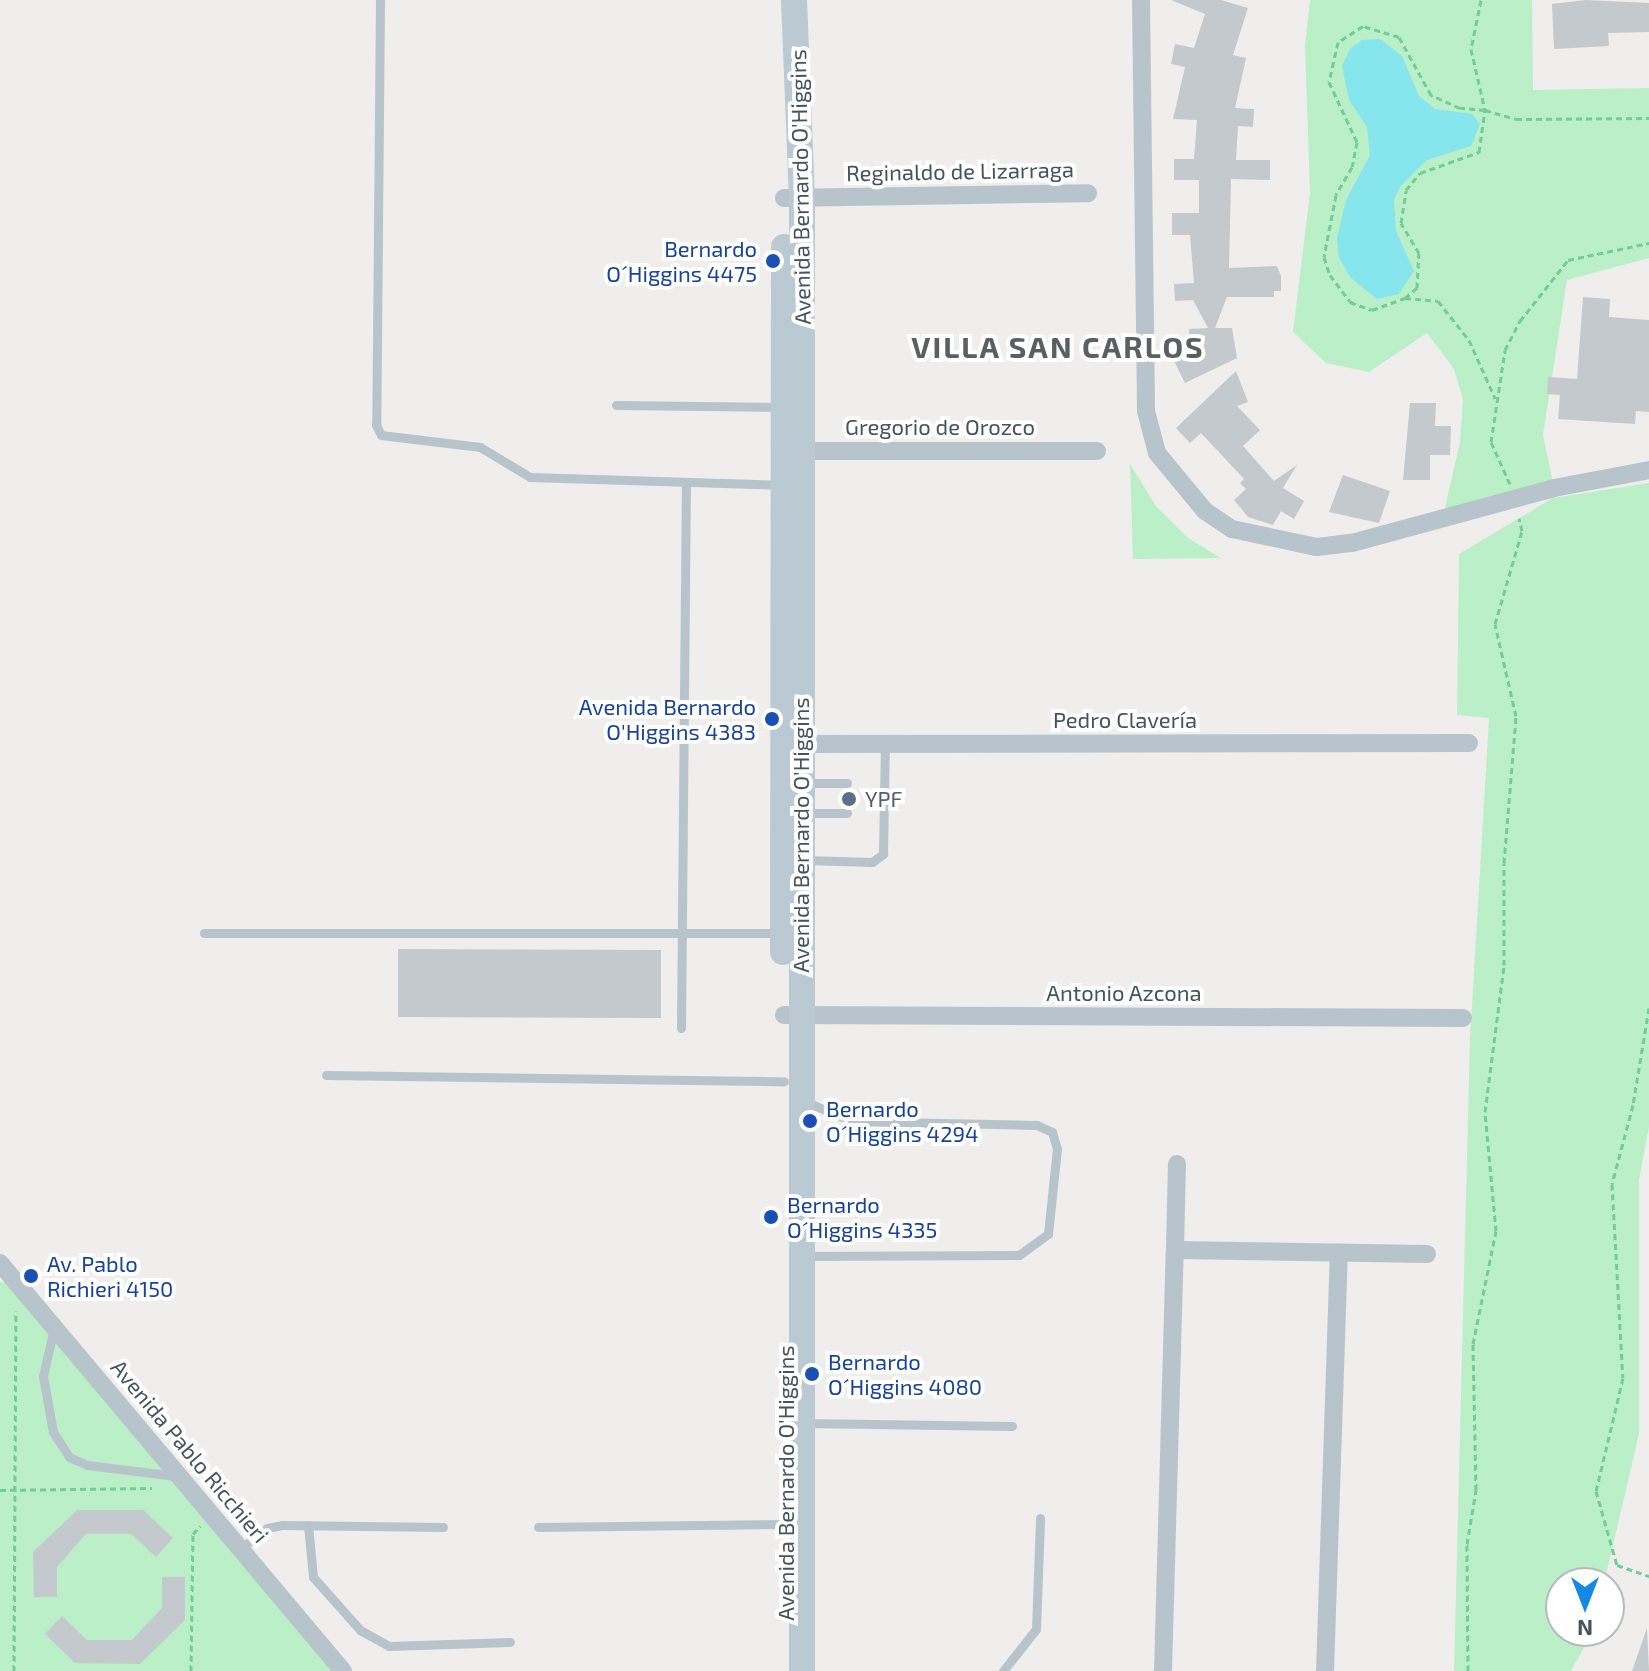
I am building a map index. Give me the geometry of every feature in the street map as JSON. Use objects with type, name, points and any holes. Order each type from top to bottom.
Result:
[{"type":"main road","name":"Avenida Bernardo O'Higgins","points":[[778,0],[793,198],[783,407],[793,451],[783,485],[792,744],[801,783],[801,860],[792,933]]},
{"type":"main road","name":"Avenida Bernardo O'Higgins","points":[[786,1671],[802,1423],[794,1286],[802,1256],[792,933],[794,0]]},
{"type":"main road","name":"Avenida Bernardo O'Higgins","points":[[796,1088],[794,1525],[802,1671]]},
{"type":"street","points":[[1141,0],[1146,411],[1157,453],[1183,490],[1232,529],[1317,547],[1352,543],[1516,497],[1649,470]]},
{"type":"street","name":"Reginaldo de Lizarraga","points":[[793,198],[1088,193]]},
{"type":"street","name":"Gregorio de Orozco","points":[[793,451],[1097,451]]},
{"type":"street","name":"Pedro Clavería","points":[[792,744],[1469,743]]},
{"type":"street","name":"Antonio Azcona","points":[[793,1016],[1463,1018]]},
{"type":"street","points":[[1163,1671],[1177,1164]]},
{"type":"street","points":[[1175,1250],[1427,1254]]},
{"type":"street","points":[[1325,1671],[1339,1253]]},
{"type":"street","name":"Avenida Pablo Ricchieri","points":[[0,1263],[8,1282],[54,1327],[343,1671]]},
{"type":"lane","points":[[380,0],[376,425],[381,435],[480,447],[530,477],[783,485]]},
{"type":"lane","points":[[616,405],[783,407]]},
{"type":"lane","points":[[681,1028],[686,482]]},
{"type":"lane","points":[[801,860],[877,861],[885,849],[880,813],[885,783],[885,744]]},
{"type":"lane","points":[[801,783],[847,783]]},
{"type":"lane","points":[[874,783],[885,783]]},
{"type":"lane","points":[[801,813],[847,813]]},
{"type":"lane","points":[[204,933],[792,933]]},
{"type":"lane","points":[[326,1075],[796,1088],[852,1121],[1037,1125],[1052,1132],[1057,1149],[1048,1234],[1019,1255],[802,1256]]},
{"type":"lane","points":[[54,1327],[43,1376],[53,1432],[69,1457],[87,1465],[184,1482]]},
{"type":"lane","points":[[802,1423],[1012,1426]]},
{"type":"lane","points":[[1003,1671],[1036,1629],[1040,1518]]},
{"type":"lane","points":[[308,1525],[313,1577],[360,1630],[389,1646],[510,1642]]},
{"type":"lane","points":[[240,1549],[267,1528],[308,1525],[443,1527]]},
{"type":"lane","points":[[538,1527],[794,1525]]},
{"type":"path","points":[[1481,0],[1471,49],[1485,110],[1479,152],[1420,173],[1406,190],[1401,223],[1419,253],[1417,288],[1405,298],[1372,310],[1350,302],[1324,257],[1336,195],[1352,167],[1357,142],[1329,82],[1338,42],[1363,26],[1399,37],[1431,95],[1460,108],[1485,110],[1516,119],[1649,118]]},
{"type":"path","points":[[1468,1671],[1467,1544],[1476,1490],[1473,1344],[1496,1231],[1485,1112],[1504,965],[1504,863],[1516,716],[1495,624],[1522,531],[1516,497],[1491,442],[1496,402],[1505,350],[1568,260],[1649,243]]},
{"type":"path","points":[[1405,298],[1438,301],[1469,340],[1496,402]]},
{"type":"path","points":[[1649,1008],[1612,1184],[1623,1378],[1596,1491],[1617,1565],[1649,1576]]},
{"type":"path","points":[[8,1282],[16,1491],[14,1671]]},
{"type":"path","points":[[0,1490],[184,1482]]},
{"type":"path","points":[[191,1671],[193,1534],[211,1514]]},
{"type":"green space","points":[[1310,0],[1532,0],[1533,90],[1649,88],[1649,258],[1567,280],[1543,435],[1554,488],[1443,517],[1460,442],[1463,399],[1454,369],[1427,333],[1369,372],[1326,363],[1293,332],[1310,193],[1305,46]]},
{"type":"green space","points":[[1130,464],[1156,506],[1188,538],[1221,558],[1133,559]]},
{"type":"green space","points":[[1649,483],[1649,1127],[1639,1180],[1639,1434],[1608,1567],[1545,1567],[1545,1647],[1584,1647],[1571,1671],[1454,1671],[1470,1039],[1489,718],[1457,715],[1459,554],[1553,498]]},
{"type":"green space","points":[[0,1282],[17,1283],[343,1671],[0,1671]]},
{"type":"water","points":[[1380,39],[1402,56],[1419,96],[1435,109],[1472,114],[1480,124],[1471,146],[1427,160],[1400,187],[1394,200],[1396,231],[1414,271],[1399,294],[1377,299],[1351,278],[1339,258],[1337,238],[1346,200],[1370,155],[1367,127],[1349,100],[1342,66],[1350,49],[1362,40]]},
{"type":"building","points":[[1171,0],[1221,0],[1248,8],[1233,55],[1246,58],[1235,108],[1254,109],[1253,127],[1238,126],[1236,160],[1270,160],[1270,180],[1231,179],[1229,268],[1277,266],[1281,276],[1281,291],[1274,291],[1274,297],[1227,297],[1215,328],[1232,328],[1237,358],[1185,383],[1172,357],[1190,348],[1189,329],[1208,328],[1193,300],[1175,301],[1174,284],[1194,283],[1190,235],[1172,235],[1172,213],[1199,213],[1199,180],[1174,180],[1174,159],[1194,159],[1197,120],[1173,119],[1185,67],[1171,64],[1175,44],[1194,48],[1205,14]]},
{"type":"building","points":[[1586,0],[1649,3],[1649,32],[1608,33],[1609,46],[1554,49],[1552,4]]},
{"type":"building","points":[[1583,297],[1610,299],[1609,317],[1649,320],[1649,412],[1636,411],[1635,424],[1558,419],[1560,395],[1547,394],[1548,377],[1577,379]]},
{"type":"building","points":[[1236,371],[1248,402],[1237,406],[1260,430],[1243,446],[1274,481],[1297,465],[1283,488],[1304,501],[1294,519],[1281,511],[1273,525],[1248,517],[1234,500],[1246,489],[1240,483],[1244,479],[1201,433],[1190,443],[1176,428]]},
{"type":"building","points":[[1410,403],[1436,403],[1435,426],[1451,426],[1450,455],[1430,455],[1430,480],[1403,480]]},
{"type":"building","points":[[1343,475],[1390,491],[1379,523],[1329,512]]},
{"type":"building","points":[[398,949],[661,950],[661,1018],[398,1017]]},
{"type":"building","points":[[77,1510],[143,1510],[173,1538],[156,1557],[131,1534],[86,1534],[57,1567],[57,1597],[34,1597],[33,1552]]},
{"type":"building","points":[[162,1577],[185,1577],[185,1620],[140,1664],[75,1663],[45,1634],[62,1616],[87,1640],[132,1640],[162,1608]]},
{"type":"building","points":[[1647,1628],[1649,1671],[1632,1671]]},
{"type":"place","name":"Bernardo O´Higgins 4475","points":[[773,261]]},
{"type":"place","name":"Avenida Bernardo O'Higgins 4383","points":[[772,719]]},
{"type":"place","name":"YPF","points":[[849,799]]},
{"type":"place","name":"Bernardo O´Higgins 4294","points":[[810,1121]]},
{"type":"place","name":"Bernardo O´Higgins 4335","points":[[771,1217]]},
{"type":"place","name":"Av. Pablo Richieri 4150","points":[[31,1276]]},
{"type":"place","name":"Bernardo O´Higgins 4080","points":[[812,1374]]},
{"type":"district","name":"VILLA SAN CARLOS","points":[[1058,346]]}]
